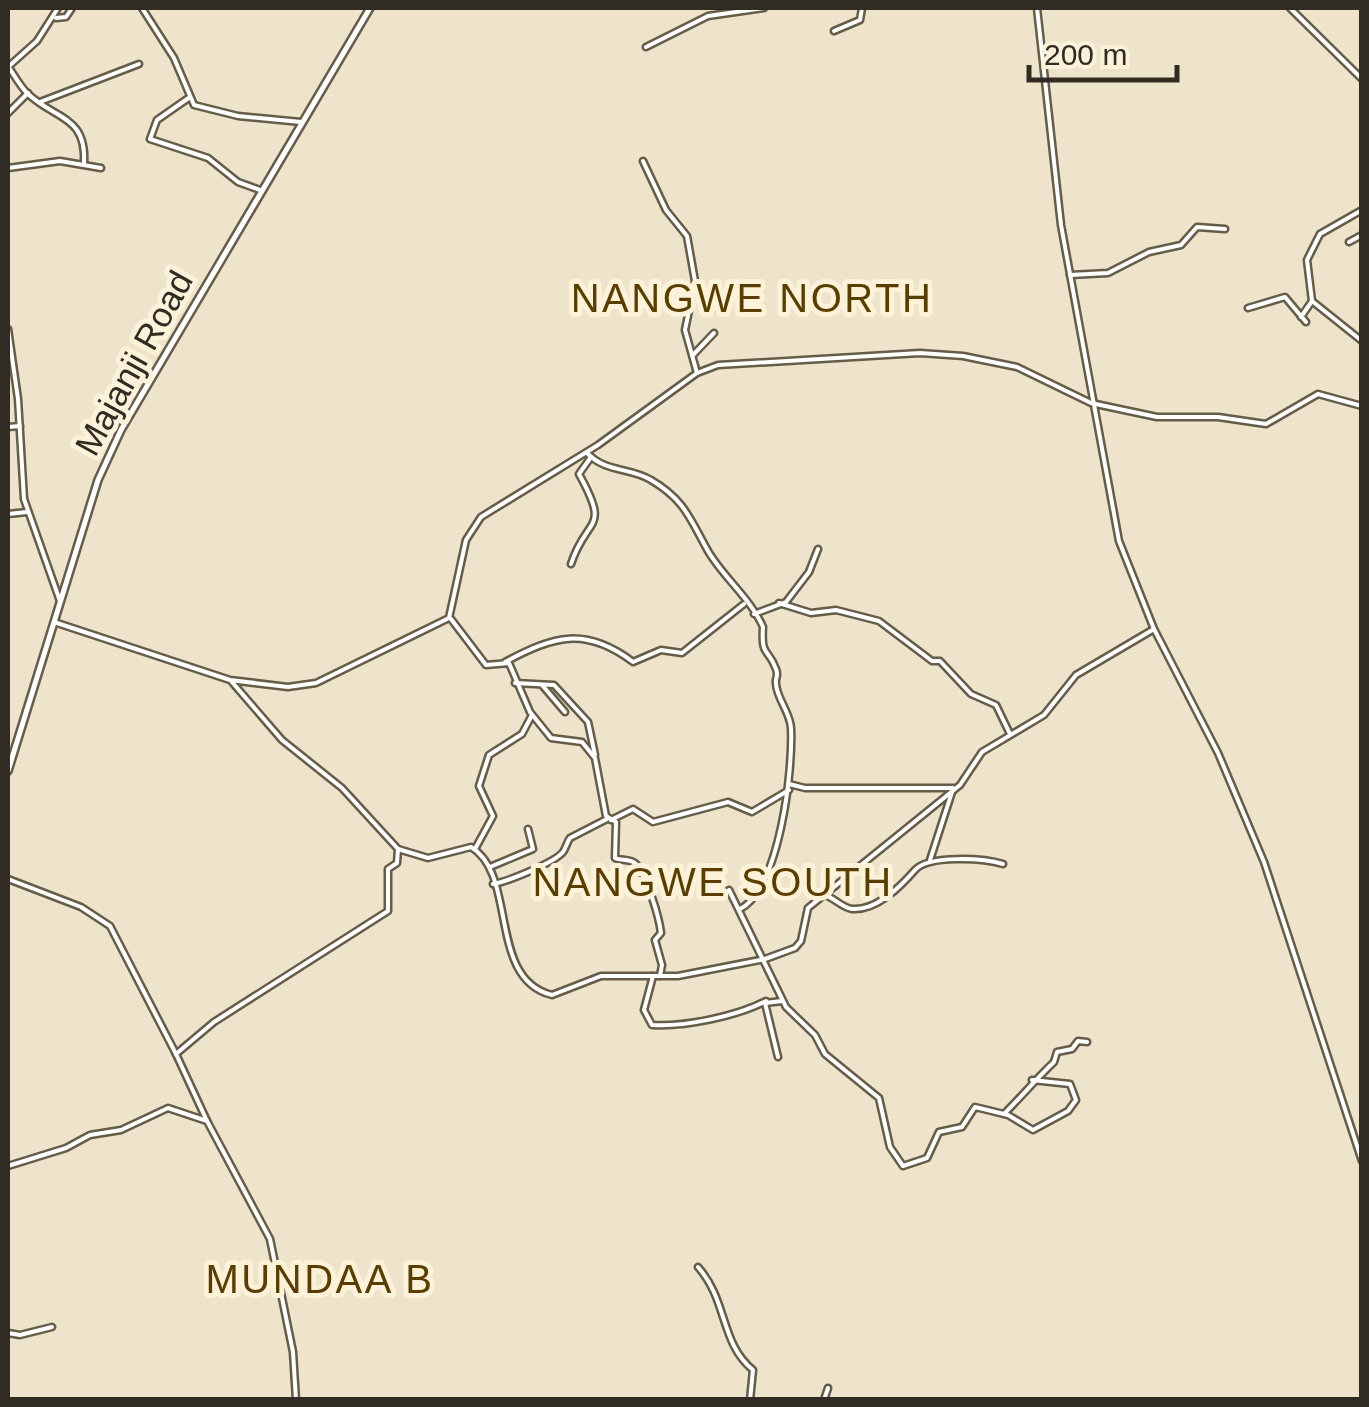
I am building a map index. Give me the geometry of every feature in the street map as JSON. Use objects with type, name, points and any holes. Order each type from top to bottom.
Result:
[{"type":"main road","name":"Majanji Road","points":[[8,772],[98,480],[121,430],[370,8]]},
{"type":"street","points":[[58,8],[56,18],[8,67],[28,93],[65,116],[84,140],[84,164]]},
{"type":"street","points":[[56,18],[66,16],[72,8]]},
{"type":"street","points":[[142,8],[174,58],[194,105],[238,116],[301,122]]},
{"type":"street","points":[[646,47],[708,16],[764,8]]},
{"type":"street","points":[[834,31],[860,20],[862,8]]},
{"type":"street","points":[[1037,8],[1052,167],[1091,403],[1119,541],[1154,628],[1240,803],[1293,943],[1362,1160]]},
{"type":"street","points":[[1290,8],[1362,79]]},
{"type":"street","points":[[40,102],[138,64]]},
{"type":"street","points":[[8,113],[28,93]]},
{"type":"street","points":[[190,97],[158,120],[150,139],[208,158],[238,182],[260,190]]},
{"type":"street","points":[[8,158],[8,168],[60,161],[101,168]]},
{"type":"street","points":[[643,161],[666,210],[687,236],[694,281],[685,330],[697,373]]},
{"type":"street","points":[[1301,317],[1312,301],[1306,260],[1320,234],[1362,210]]},
{"type":"street","points":[[1070,275],[1108,273],[1149,252],[1180,245],[1197,228],[1225,228]]},
{"type":"street","points":[[1350,242],[1362,235]]},
{"type":"street","points":[[1248,308],[1285,297],[1306,322]]},
{"type":"street","points":[[1312,301],[1362,340]]},
{"type":"street","points":[[8,329],[27,512],[60,601]]},
{"type":"street","points":[[693,354],[714,333]]},
{"type":"street","points":[[449,618],[466,540],[475,524],[492,509],[589,455],[697,373],[744,360],[964,356],[1017,368],[1091,403],[1157,418],[1218,416],[1264,425],[1318,394],[1361,406]]},
{"type":"street","points":[[8,426],[20,426]]},
{"type":"street","points":[[572,564],[597,516],[593,497],[579,474],[589,455]]},
{"type":"street","points":[[589,455],[620,473],[654,481],[678,499],[763,627],[761,648],[777,670],[776,684],[792,725],[789,787],[785,820],[758,895],[740,909]]},
{"type":"street","points":[[8,514],[27,512]]},
{"type":"street","points":[[754,614],[780,603],[798,588],[818,549]]},
{"type":"street","points":[[449,618],[486,665],[505,662],[566,636],[619,651],[633,662],[662,650],[682,653],[746,603]]},
{"type":"street","points":[[780,603],[811,612],[836,610],[884,624],[932,661],[940,661],[977,698],[996,705],[1011,736]]},
{"type":"street","points":[[54,622],[230,680],[288,687],[316,683],[449,618]]},
{"type":"street","points":[[230,680],[282,740],[342,788],[398,849],[428,858],[465,846],[476,849],[490,867],[515,962],[535,989],[552,994],[601,976],[656,976],[765,959],[798,945],[808,908],[954,788],[982,752],[1044,715],[1076,675],[1154,628]]},
{"type":"street","points":[[505,662],[532,714],[554,741],[582,742],[595,758]]},
{"type":"street","points":[[515,683],[554,684],[588,722],[596,744],[595,758],[609,819]]},
{"type":"street","points":[[542,685],[565,712]]},
{"type":"street","points":[[476,849],[493,816],[479,786],[489,755],[522,734],[532,714]]},
{"type":"street","points":[[493,884],[512,882],[555,858],[565,850],[570,838],[633,809],[654,822],[728,802],[752,812],[789,787],[954,788]]},
{"type":"street","points":[[930,862],[954,788]]},
{"type":"street","points":[[609,819],[616,822],[615,858],[630,860],[638,868],[659,920],[661,933],[655,940],[662,966],[644,1010],[652,1026],[681,1027],[734,1015],[744,1006],[782,1001]]},
{"type":"street","points":[[490,867],[533,849],[528,829]]},
{"type":"street","points":[[176,1054],[214,1022],[388,911],[388,870],[397,863],[398,849]]},
{"type":"street","points":[[825,895],[849,909],[878,903],[898,890],[915,868],[930,862],[970,858],[1002,864]]},
{"type":"street","points":[[8,878],[81,906],[110,926],[270,1239],[293,1352],[296,1400]]},
{"type":"street","points":[[729,890],[782,1001],[815,1035],[825,1054],[878,1098],[890,1147],[903,1166],[926,1158],[939,1132],[962,1127],[976,1107],[1004,1114],[1025,1128],[1040,1129],[1076,1100],[1070,1084],[1032,1080]]},
{"type":"street","points":[[766,1001],[778,1057]]},
{"type":"street","points":[[1004,1114],[1026,1095],[1032,1080],[1050,1066],[1061,1048],[1072,1049],[1078,1041],[1087,1042]]},
{"type":"street","points":[[8,1166],[66,1148],[90,1135],[121,1130],[168,1108],[208,1121]]},
{"type":"street","points":[[698,1268],[712,1282],[724,1310],[729,1342],[753,1370],[750,1400]]},
{"type":"street","points":[[8,1332],[20,1335],[52,1326]]},
{"type":"street","points":[[824,1400],[828,1388]]},
{"type":"district","name":"NANGWE NORTH","points":[[752,298]]},
{"type":"district","name":"NANGWE SOUTH","points":[[713,882]]},
{"type":"district","name":"MUNDAA B","points":[[320,1279]]}]
